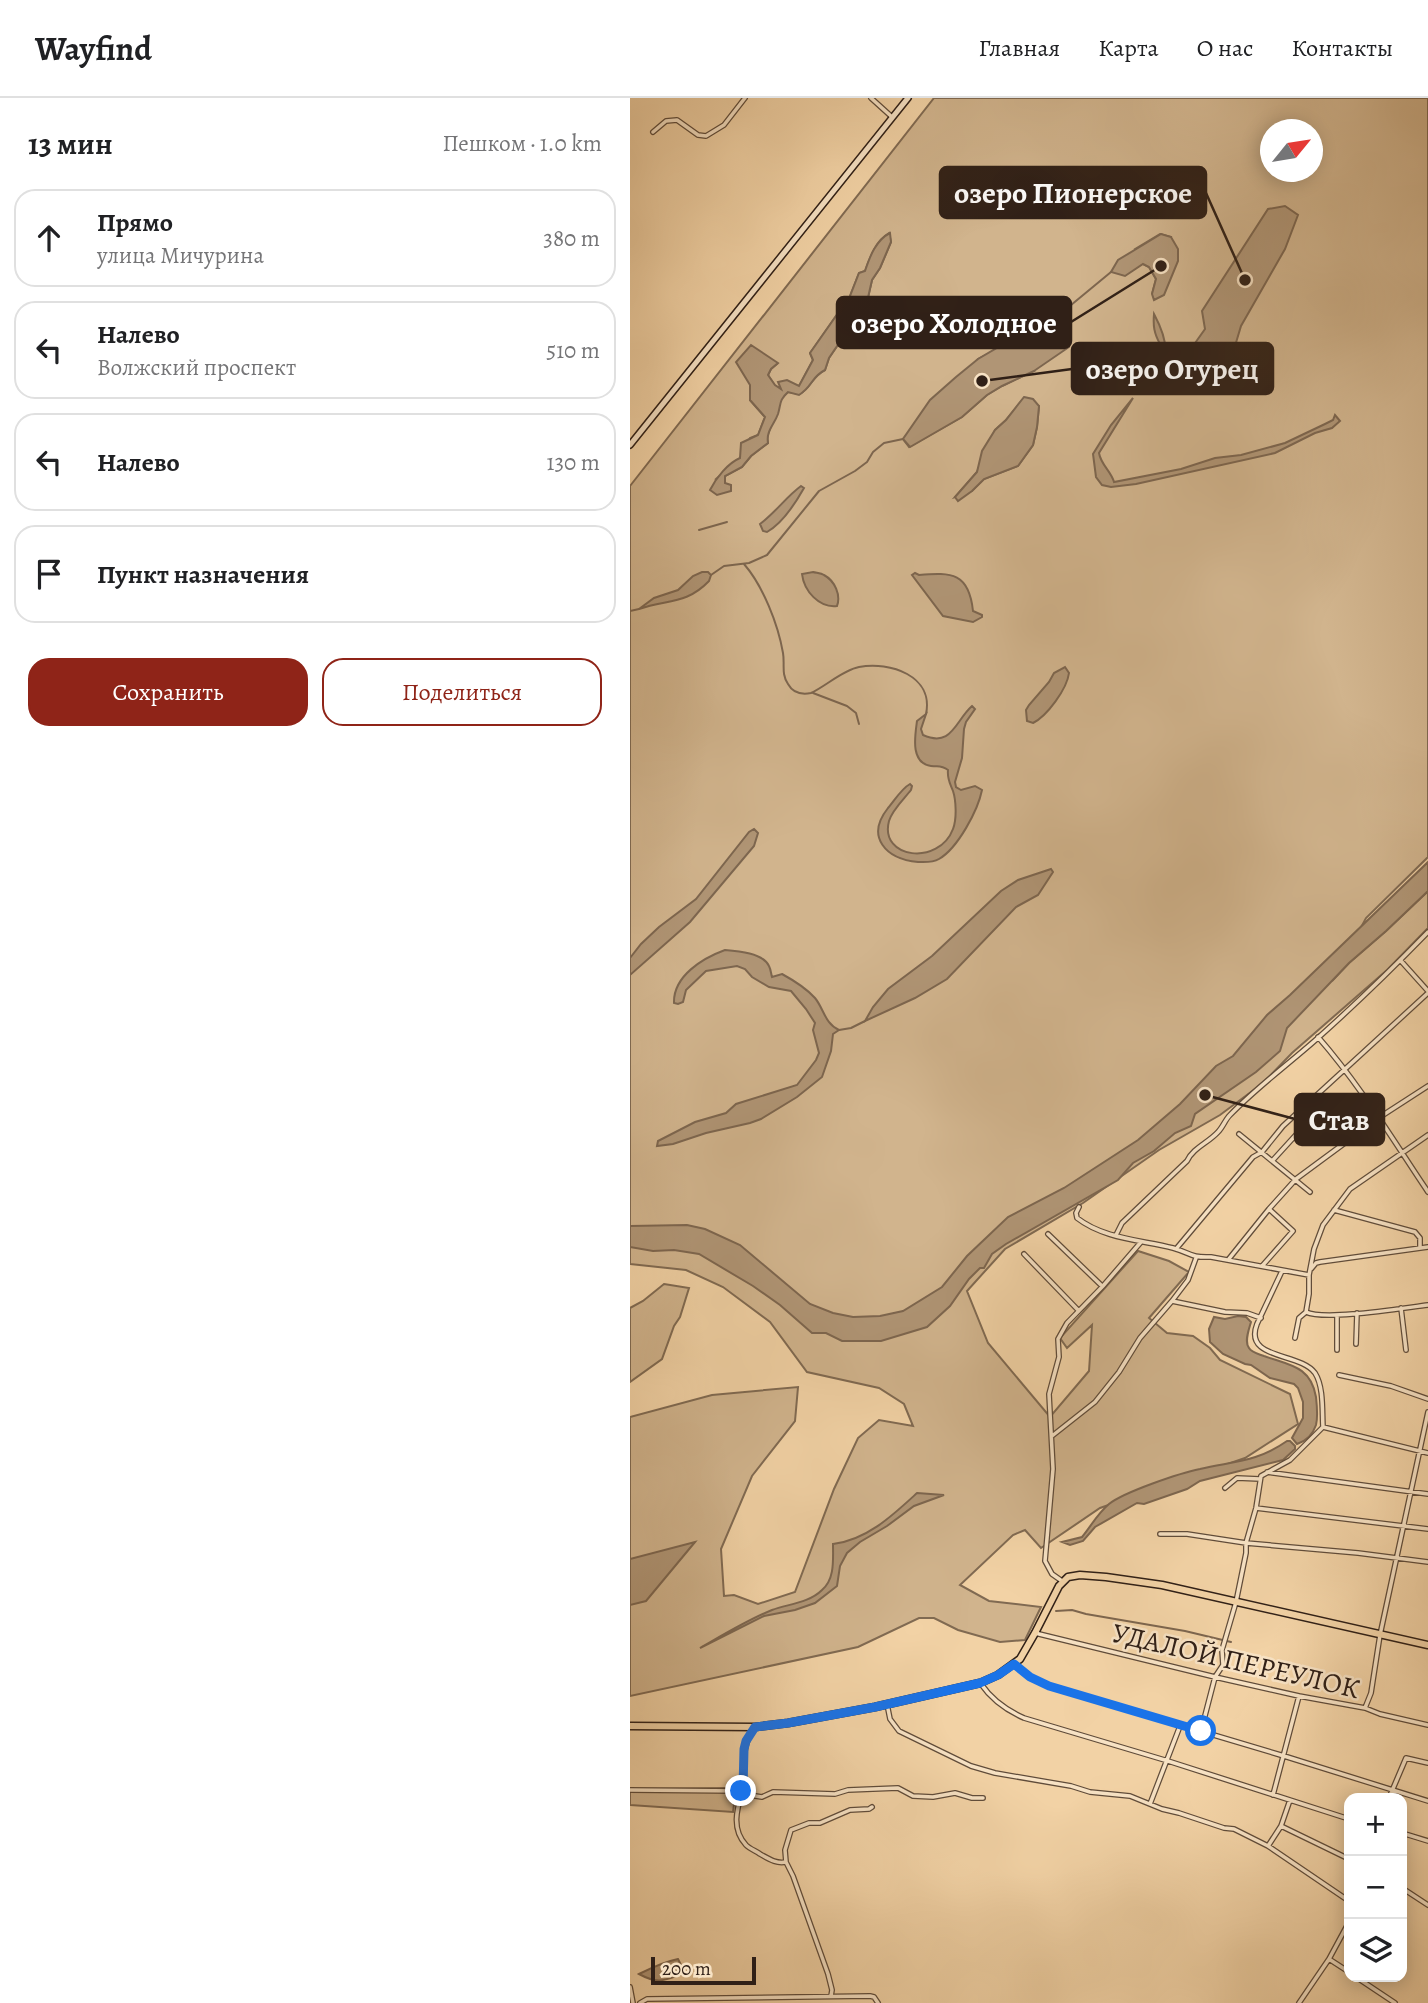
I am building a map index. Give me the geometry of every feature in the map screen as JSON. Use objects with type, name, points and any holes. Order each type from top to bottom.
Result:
[{"type":"main road","points":[[630,1726],[755,1727],[788,1723],[980,1683],[998,1675],[1024,1654],[1054,1595],[1063,1582],[1073,1576],[1106,1577],[1162,1585],[1428,1645]]},
{"type":"street","points":[[653,132],[666,121],[677,120],[698,135],[706,136],[724,125],[744,98]]},
{"type":"street","points":[[871,98],[892,117]]},
{"type":"street","points":[[630,445],[908,98]]},
{"type":"street","points":[[1116,1235],[1122,1223],[1189,1155],[1212,1139],[1228,1117],[1318,1038],[1401,961],[1428,932]]},
{"type":"street","points":[[1175,1249],[1283,1126],[1428,992],[1401,961]]},
{"type":"street","points":[[1318,1038],[1345,1069],[1380,1117],[1403,1154],[1425,1181],[1428,1192]]},
{"type":"street","points":[[1228,1260],[1296,1179],[1380,1117],[1428,1086]]},
{"type":"street","points":[[1273,1160],[1325,1103],[1318,1094]]},
{"type":"street","points":[[1239,1134],[1310,1192]]},
{"type":"street","points":[[1295,1338],[1299,1318],[1306,1312],[1316,1239],[1323,1225],[1350,1189],[1428,1135]]},
{"type":"street","points":[[1080,1207],[1076,1213],[1077,1218],[1092,1227],[1116,1235],[1175,1249],[1196,1258],[1211,1257],[1309,1275]]},
{"type":"street","points":[[1262,1266],[1293,1231],[1269,1209]]},
{"type":"street","points":[[1334,1210],[1415,1232],[1420,1238],[1420,1248]]},
{"type":"street","points":[[1048,1234],[1103,1286]]},
{"type":"street","points":[[1063,1582],[1052,1574],[1045,1561],[1053,1469],[1049,1394],[1059,1357],[1058,1339],[1066,1323],[1141,1242]]},
{"type":"street","points":[[1311,1269],[1321,1262],[1428,1247]]},
{"type":"street","points":[[1024,1254],[1079,1310]]},
{"type":"street","points":[[1052,1436],[1095,1402],[1140,1338],[1188,1280],[1196,1258]]},
{"type":"street","points":[[1201,1731],[1215,1677],[1223,1665],[1222,1650],[1236,1602],[1246,1553],[1245,1543],[1256,1508],[1261,1476],[1290,1460],[1323,1427],[1320,1386],[1314,1372],[1303,1364],[1256,1344],[1254,1331],[1282,1271]]},
{"type":"street","points":[[1172,1301],[1225,1312],[1247,1313],[1261,1318]]},
{"type":"street","points":[[1306,1312],[1312,1315],[1337,1315],[1428,1305]]},
{"type":"street","points":[[1401,1308],[1406,1350]]},
{"type":"street","points":[[1356,1344],[1357,1313]]},
{"type":"street","points":[[1337,1315],[1337,1350]]},
{"type":"street","points":[[1339,1375],[1391,1386],[1428,1399]]},
{"type":"street","points":[[1365,1708],[1371,1693],[1380,1634],[1428,1412]]},
{"type":"street","points":[[1323,1427],[1428,1453]]},
{"type":"street","points":[[1266,1471],[1428,1494]]},
{"type":"street","points":[[1225,1489],[1237,1478],[1260,1479]]},
{"type":"street","points":[[1256,1508],[1428,1529]]},
{"type":"street","points":[[1160,1534],[1187,1534],[1245,1543],[1428,1562]]},
{"type":"street","name":"УДАЛОЙ ПЕРЕУЛОК","points":[[1035,1633],[1215,1677],[1365,1708],[1428,1725]]},
{"type":"street","points":[[1014,1664],[1030,1677],[1049,1686],[1428,1801]]},
{"type":"street","points":[[980,1683],[1003,1707],[1017,1715],[1344,1817]]},
{"type":"street","points":[[1273,1795],[1300,1696]]},
{"type":"street","points":[[887,1704],[890,1719],[899,1731],[971,1766],[1090,1792],[1130,1796],[1162,1809],[1234,1829],[1268,1846],[1344,1898]]},
{"type":"street","points":[[1150,1804],[1180,1726]]},
{"type":"street","points":[[755,1727],[746,1741],[743,1789],[736,1823],[745,1844],[772,1861],[786,1862]]},
{"type":"street","points":[[1391,1793],[1406,1758],[1428,1763]]},
{"type":"street","points":[[630,1790],[741,1791],[762,1797],[773,1792],[835,1794],[848,1790],[898,1788],[913,1796],[933,1797],[961,1793],[972,1798],[984,1798]]},
{"type":"street","points":[[1268,1846],[1281,1826],[1290,1800]]},
{"type":"street","points":[[831,1996],[828,1974],[786,1862],[785,1850],[791,1830],[820,1823],[850,1810],[872,1807]]},
{"type":"street","points":[[1281,1826],[1344,1857]]},
{"type":"street","points":[[1407,1835],[1428,1841]]},
{"type":"street","points":[[1407,1891],[1428,1905]]},
{"type":"street","points":[[1299,2003],[1344,1931]]},
{"type":"street","points":[[1329,1959],[1344,1969]]},
{"type":"street","points":[[1364,1982],[1395,2003]]},
{"type":"street","points":[[630,1987],[633,2003]]},
{"type":"street","points":[[640,2003],[648,1999],[831,1996],[870,1996],[878,2003]]},
{"type":"shaded area","points":[[934,98],[1428,98],[1428,857],[1366,918],[1332,981],[1428,891],[1428,928],[1387,970],[1292,1053],[1263,1083],[1220,1115],[1159,1150],[1083,1203],[1005,1249],[967,1291],[988,1343],[1050,1417],[1089,1371],[1092,1325],[1067,1348],[1060,1338],[1138,1251],[1169,1261],[1189,1272],[1149,1318],[1167,1333],[1193,1336],[1210,1348],[1220,1360],[1290,1394],[1298,1424],[1245,1458],[1100,1508],[1041,1548],[1025,1530],[1013,1535],[960,1585],[989,1601],[1041,1607],[1025,1640],[1000,1642],[958,1630],[934,1618],[919,1618],[858,1647],[630,1696],[630,1417],[712,1395],[798,1387],[795,1421],[752,1476],[721,1549],[724,1596],[734,1595],[758,1604],[795,1592],[834,1489],[858,1438],[879,1420],[913,1426],[904,1404],[879,1388],[807,1372],[770,1322],[723,1287],[686,1270],[630,1264],[630,486]],"holes":[[[889,233],[891,242],[872,280],[867,302],[829,358],[825,370],[800,394],[788,392],[781,399],[767,437],[768,443],[742,467],[725,476],[724,483],[716,479],[740,458],[750,438],[758,435],[765,417],[750,400],[750,385],[778,363],[768,375],[775,386],[781,389],[799,386],[813,360],[810,353],[850,296],[859,273],[865,271],[880,240]],[[1160,234],[1171,237],[1152,294],[1156,279],[1135,249]],[[1003,346],[1034,371],[987,395],[962,417],[909,447],[903,439],[978,359]],[[1024,398],[1039,406],[1033,445],[1018,466],[984,479],[972,491],[955,497],[977,472],[995,430]]]},
{"type":"shaded area","points":[[1285,206],[1298,215],[1285,249],[1241,326],[1235,346],[1215,364],[1188,353],[1205,329],[1202,311],[1268,209]]},
{"type":"shaded area","points":[[890,233],[891,242],[872,280],[867,302],[829,358],[825,370],[799,395],[788,392],[785,395],[769,431],[768,443],[742,467],[725,476],[725,483],[731,485],[731,491],[717,495],[710,490],[713,485],[727,467],[740,458],[741,443],[758,435],[765,417],[750,400],[750,385],[736,362],[751,345],[778,363],[768,375],[775,385],[781,389],[778,382],[787,380],[799,386],[813,360],[810,353],[850,296],[859,273],[865,271],[877,244]]},
{"type":"shaded area","points":[[1161,234],[1171,237],[1178,249],[1178,261],[1164,295],[1154,300],[1152,294],[1156,279],[1149,267],[1143,264],[1125,276],[1111,272],[1118,260]]},
{"type":"shaded area","points":[[1154,314],[1164,337],[1166,350],[1160,369],[1142,388],[1160,344],[1154,329]]},
{"type":"shaded area","points":[[1046,319],[1063,323],[1069,329],[1069,347],[1034,371],[987,395],[962,417],[910,447],[903,439],[930,400],[978,359]]},
{"type":"shaded area","points":[[1024,397],[1033,399],[1039,406],[1033,445],[1018,466],[984,479],[958,501],[955,497],[977,472],[982,451],[995,430]]},
{"type":"shaded area","points":[[1133,398],[1099,453],[1114,482],[1181,469],[1215,458],[1241,455],[1285,443],[1333,420],[1335,415],[1340,421],[1332,428],[1315,433],[1275,453],[1136,484],[1111,487],[1102,485],[1096,477],[1093,454],[1111,425]]},
{"type":"shaded area","points":[[801,486],[804,488],[793,507],[773,528],[767,532],[763,531],[760,524]]},
{"type":"shaded area","points":[[702,572],[711,575],[701,589],[684,598],[639,609],[654,598],[678,590],[693,576]]},
{"type":"shaded area","points":[[813,572],[824,575],[834,585],[838,593],[837,606],[824,604],[809,592],[802,574]]},
{"type":"shaded area","points":[[912,575],[950,575],[957,578],[968,589],[973,611],[982,617],[973,622],[943,616]]},
{"type":"shaded area","points":[[1065,667],[1069,673],[1056,701],[1033,723],[1027,721],[1026,710],[1029,705],[1054,673]]},
{"type":"shaded area","points":[[972,706],[975,709],[964,729],[962,758],[955,782],[956,787],[961,790],[975,786],[982,790],[972,818],[960,838],[939,859],[918,862],[897,856],[882,845],[878,828],[888,808],[910,784],[911,790],[889,821],[888,834],[901,850],[924,853],[936,849],[946,841],[955,820],[955,799],[948,770],[924,764],[917,754],[917,721],[926,714],[921,729],[923,735],[940,738],[952,731]]},
{"type":"shaded area","points":[[754,829],[758,833],[754,846],[690,922],[630,975],[630,958],[641,944],[696,899]]},
{"type":"shaded area","points":[[1428,862],[1428,891],[1349,963],[1287,1028],[1280,1051],[1256,1072],[1195,1114],[1191,1126],[1175,1133],[1154,1151],[1133,1163],[1118,1180],[992,1254],[984,1268],[980,1268],[969,1279],[950,1306],[927,1327],[881,1341],[842,1341],[826,1333],[812,1333],[753,1286],[699,1254],[630,1247],[630,1226],[687,1225],[705,1229],[740,1245],[810,1304],[853,1317],[880,1316],[903,1311],[942,1287],[967,1256],[1008,1217],[1064,1188],[1138,1140],[1180,1104],[1216,1066],[1233,1056],[1267,1015]]},
{"type":"shaded area","points":[[1051,869],[1053,872],[1038,895],[1016,907],[947,979],[915,998],[865,1021],[888,989],[932,956],[1001,891],[1018,880]]},
{"type":"shaded area","points":[[725,950],[756,955],[770,967],[772,977],[782,974],[799,984],[815,998],[828,1020],[839,1030],[833,1034],[831,1051],[822,1077],[797,1097],[750,1123],[657,1146],[658,1141],[695,1122],[726,1113],[736,1104],[797,1085],[819,1053],[813,1030],[815,1023],[791,991],[769,987],[737,966],[706,971],[686,990],[683,1002],[674,1003],[678,984],[684,976],[699,963]]},
{"type":"shaded area","points":[[664,1284],[689,1288],[680,1317],[662,1359],[630,1382],[630,1308]]},
{"type":"shaded area","points":[[1214,1317],[1225,1319],[1246,1317],[1251,1322],[1247,1339],[1250,1350],[1298,1368],[1313,1387],[1317,1408],[1316,1425],[1311,1434],[1300,1443],[1297,1444],[1292,1438],[1303,1418],[1303,1402],[1298,1388],[1294,1384],[1270,1378],[1251,1365],[1223,1354],[1210,1342],[1209,1329]]},
{"type":"shaded area","points":[[1287,1441],[1295,1446],[1295,1449],[1283,1460],[1200,1481],[1187,1489],[1144,1504],[1137,1503],[1095,1527],[1083,1541],[1070,1545],[1062,1542],[1082,1537],[1105,1508],[1127,1494],[1179,1474],[1255,1457]]},
{"type":"shaded area","points":[[917,1493],[944,1495],[914,1506],[860,1542],[847,1553],[840,1566],[837,1586],[815,1603],[764,1616],[700,1648],[763,1614],[817,1594],[826,1586],[831,1575],[833,1544],[868,1532],[889,1518]]},
{"type":"shaded area","points":[[695,1542],[646,1601],[630,1605],[630,1559]]},
{"type":"shaded area","points":[[736,1788],[733,1812],[630,1805],[630,1789]]},
{"type":"shaded area","points":[[678,1959],[685,1973],[657,1980],[639,1974],[663,1963]]},
{"type":"waterway","points":[[1065,310],[1111,272]]},
{"type":"waterway","points":[[711,575],[724,566],[749,563],[767,555],[819,491],[855,471],[884,443],[903,439]]},
{"type":"waterway","points":[[699,530],[727,522]]},
{"type":"waterway","points":[[744,564],[763,594],[773,618],[783,653],[785,676],[792,689],[811,693],[853,669],[884,666],[907,674],[916,681],[927,701],[926,714]]},
{"type":"waterway","points":[[630,611],[639,609]]},
{"type":"waterway","points":[[813,693],[847,706],[856,713],[859,724]]},
{"type":"waterway","points":[[839,1030],[865,1021]]},
{"type":"waterway","points":[[1056,1611],[1072,1610],[1231,1642]]},
{"type":"place","name":"озеро Холодное","points":[[1161,266]]},
{"type":"place","name":"озеро Пионерское","points":[[1245,280]]},
{"type":"place","name":"озеро Огурец","points":[[982,381]]},
{"type":"place","name":"Став","points":[[1205,1095]]},
{"type":"route","points":[[741,1791],[744,1749],[755,1727],[875,1707],[980,1683],[1014,1664],[1030,1677],[1049,1686],[1201,1731]]}]
